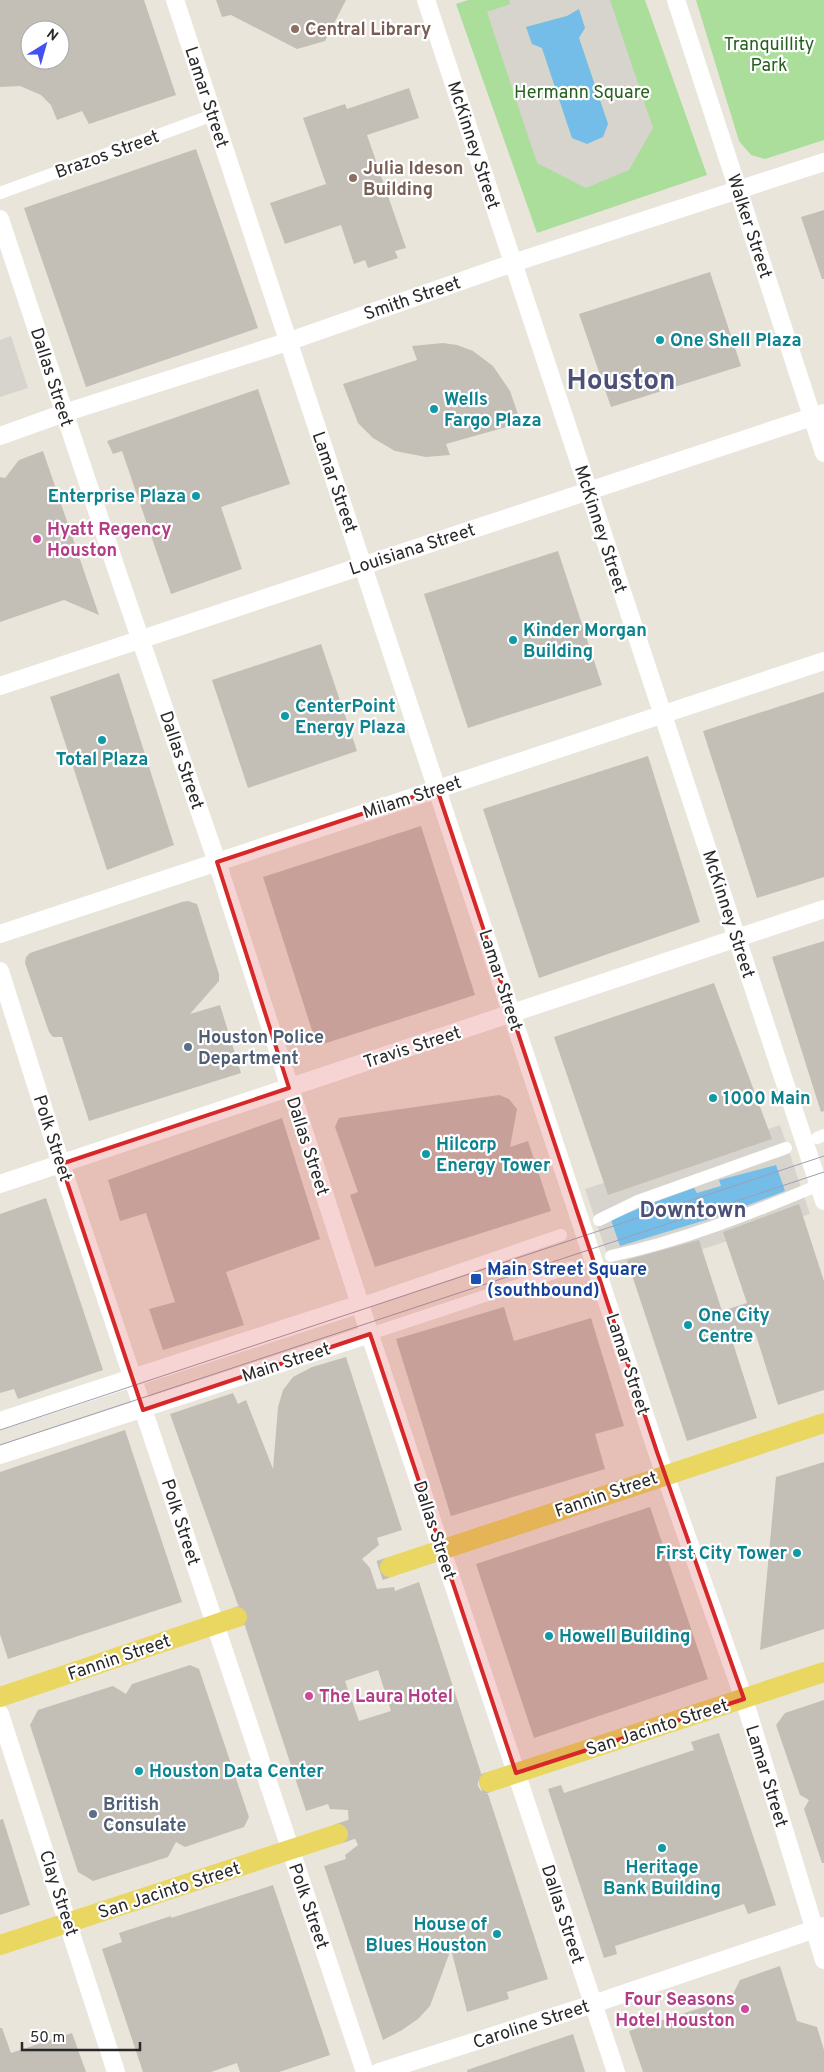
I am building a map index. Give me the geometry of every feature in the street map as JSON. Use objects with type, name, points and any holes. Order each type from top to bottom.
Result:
[{"type":"main road","name":"Lamar Street","points":[[175,0],[664,1474],[744,1699],[819,1927],[824,1960]]},
{"type":"main road","name":"McKinney Street","points":[[426,0],[662,714],[822,1190]]},
{"type":"main road","name":"Walker Street","points":[[676,0],[738,189],[818,415],[824,453]]},
{"type":"main road","name":"Smith Street","points":[[0,436],[64,413],[287,342],[513,263],[824,162]]},
{"type":"main road","name":"Dallas Street","points":[[0,219],[217,862],[289,1088],[441,1550],[616,2072]]},
{"type":"main road","name":"Louisiana Street","points":[[0,686],[818,415]]},
{"type":"main road","name":"Milam Street","points":[[0,934],[824,661]]},
{"type":"main road","name":"Travis Street","points":[[0,1184],[824,909]]},
{"type":"main road","name":"Polk Street","points":[[0,971],[61,1164],[365,2072]]},
{"type":"main road","name":"Main Street","points":[[0,1421],[360,1304]]},
{"type":"main road","name":"Main Street","points":[[0,1455],[143,1410],[370,1334]]},
{"type":"main road","name":"Fannin Street","points":[[390,1567],[664,1474],[824,1423]]},
{"type":"main road","name":"Fannin Street","points":[[0,1697],[238,1617]]},
{"type":"main road","name":"San Jacinto Street","points":[[489,1782],[824,1672]]},
{"type":"main road","name":"Clay Street","points":[[0,1714],[116,2072]]},
{"type":"main road","name":"San Jacinto Street","points":[[0,1945],[338,1834]]},
{"type":"main road","name":"Caroline Street","points":[[379,2072],[593,2004],[819,1927]]},
{"type":"street","name":"Brazos Street","points":[[0,193],[213,115]]},
{"type":"street","points":[[599,1220],[638,1201],[786,1148]]},
{"type":"street","points":[[611,1256],[638,1250],[822,1190]]},
{"type":"street","name":"Main Street","points":[[360,1304],[561,1235]]},
{"type":"street","name":"Main Street","points":[[370,1334],[572,1267]]},
{"type":"highlighted area","points":[[437,789],[657,1452],[744,1699],[516,1773],[370,1334],[143,1410],[61,1164],[289,1088],[217,862]]},
{"type":"green space","name":"Hermann Square","points":[[468,0],[645,0],[707,175],[537,233],[456,4]]},
{"type":"green space","name":"Tranquillity Park","points":[[696,0],[824,0],[824,140],[765,159],[751,155],[739,141]]},
{"type":"shaded area","points":[[509,0],[610,0],[653,128],[629,170],[586,188],[537,163],[487,12],[510,4]],"holes":[[[579,10],[579,38],[608,124],[572,138],[542,48],[526,27],[567,16]]]},
{"type":"shaded area","points":[[11,336],[28,388],[0,397],[0,340]]},
{"type":"shaded area","points":[[780,1125],[810,1214],[615,1278],[585,1189]]},
{"type":"water","points":[[579,9],[585,28],[579,38],[608,124],[603,137],[587,144],[572,138],[542,48],[532,44],[526,27],[567,16]]},
{"type":"water","points":[[776,1165],[785,1191],[722,1215],[620,1246],[611,1220],[694,1188],[697,1193],[721,1186],[719,1180]]},
{"type":"building","points":[[0,0],[144,0],[176,95],[89,124],[82,111],[57,120],[51,105],[41,95],[20,86],[0,87]]},
{"type":"building","name":"Central Library","points":[[216,0],[346,0],[325,41],[297,49],[231,15],[222,17]]},
{"type":"building","name":"Julia Ideson Building","points":[[409,88],[419,118],[367,135],[406,248],[395,251],[398,258],[368,268],[365,260],[354,264],[341,225],[285,244],[270,203],[326,184],[303,118],[345,104],[347,109]]},
{"type":"building","points":[[196,149],[258,328],[86,387],[24,208]]},
{"type":"building","points":[[824,210],[824,279],[822,279],[801,217]]},
{"type":"building","name":"One Shell Plaza","points":[[710,272],[741,366],[611,407],[579,314]]},
{"type":"building","name":"Wells Fargo Plaza","points":[[443,343],[457,345],[473,351],[493,366],[510,391],[521,423],[446,444],[450,455],[426,457],[395,451],[373,438],[358,423],[343,384],[417,360],[412,346]]},
{"type":"building","name":"Enterprise Plaza","points":[[258,389],[290,484],[221,507],[242,569],[171,594],[122,451],[113,454],[107,441]]},
{"type":"building","name":"Hyatt Regency Houston","points":[[43,451],[99,615],[64,600],[0,622],[0,477],[5,478],[19,460]]},
{"type":"building","name":"Kinder Morgan Building","points":[[558,551],[602,685],[468,728],[424,594]]},
{"type":"building","name":"CenterPoint Energy Plaza","points":[[321,644],[357,751],[248,788],[212,680]]},
{"type":"building","name":"Total Plaza","points":[[119,673],[174,845],[107,870],[50,697]]},
{"type":"building","points":[[824,692],[824,877],[757,898],[703,731]]},
{"type":"building","points":[[648,756],[700,922],[539,978],[483,809]]},
{"type":"building","points":[[421,826],[475,995],[317,1046],[263,877]]},
{"type":"building","points":[[188,901],[197,904],[219,974],[219,981],[190,1014],[220,1005],[241,1073],[89,1121],[62,1037],[53,1037],[49,1032],[25,963],[26,957],[30,953]]},
{"type":"building","points":[[824,941],[824,1111],[821,1112],[772,957]]},
{"type":"building","points":[[714,983],[772,1139],[608,1195],[554,1037]]},
{"type":"building","points":[[499,1095],[509,1099],[517,1109],[510,1147],[528,1141],[551,1211],[375,1267],[350,1195],[358,1192],[335,1127],[339,1118]]},
{"type":"building","points":[[282,1118],[320,1239],[226,1272],[244,1325],[163,1350],[149,1309],[175,1302],[146,1213],[120,1221],[108,1180]]},
{"type":"building","points":[[46,1198],[103,1370],[18,1399],[14,1389],[0,1393],[0,1214]]},
{"type":"building","points":[[799,1204],[824,1281],[824,1390],[778,1405],[755,1332],[732,1340],[757,1418],[687,1441],[627,1260],[699,1240],[722,1311],[747,1303],[723,1232]]},
{"type":"building","points":[[504,1307],[514,1341],[591,1318],[624,1426],[595,1434],[605,1469],[451,1516],[396,1339]]},
{"type":"building","name":"The Laura Hotel","points":[[346,1357],[402,1530],[377,1538],[379,1545],[362,1559],[370,1568],[377,1589],[394,1587],[395,1591],[419,1582],[481,1773],[478,1779],[478,1786],[481,1791],[488,1794],[548,1979],[507,1992],[509,1999],[467,2012],[451,1949],[430,2006],[418,2019],[383,2040],[324,1866],[346,1859],[345,1855],[358,1845],[349,1825],[348,1810],[330,1809],[328,1804],[306,1811],[245,1626],[248,1620],[248,1613],[238,1605],[170,1414],[233,1393],[238,1404],[246,1400],[273,1469],[278,1407],[283,1390],[293,1377],[312,1367]],"holes":[[[378,1670],[391,1711],[359,1721],[345,1681]]]},
{"type":"building","points":[[125,1430],[182,1602],[8,1659],[0,1634],[0,1472]]},
{"type":"building","name":"First City Tower","points":[[824,1462],[824,1629],[760,1650],[776,1477]]},
{"type":"building","points":[[650,1507],[708,1679],[534,1738],[476,1564]]},
{"type":"building","name":"Houston Data Center","points":[[190,1665],[199,1669],[249,1817],[244,1827],[185,1847],[176,1842],[168,1857],[93,1881],[78,1872],[30,1725],[38,1710],[113,1686],[126,1694],[132,1684]]},
{"type":"building","points":[[824,1700],[824,1863],[822,1863],[804,1809],[809,1800],[800,1795],[776,1725],[785,1713]]},
{"type":"building","name":"Heritage Bank Building","points":[[719,1733],[776,1905],[748,1914],[744,1904],[615,1946],[617,1954],[604,1958],[548,1789],[561,1785],[564,1793],[694,1750],[691,1742]]},
{"type":"building","points":[[3,1819],[30,1905],[0,1915],[0,1820]]},
{"type":"building","points":[[273,1885],[330,2055],[279,2072],[240,2072],[237,2063],[211,2072],[143,2072],[102,1949],[122,1942],[119,1933]]},
{"type":"building","name":"Four Seasons Hotel Houston","points":[[780,1966],[797,2021],[817,2027],[824,2050],[824,2072],[643,2072],[629,2031],[731,1998],[740,1980]]},
{"type":"building","points":[[0,2028],[2,2028],[11,2053],[72,2033],[86,2072],[0,2072]]},
{"type":"building","points":[[573,2034],[585,2072],[467,2072],[467,2070]]},
{"type":"tunnel","points":[[237,1617],[390,1567]]},
{"type":"tunnel","points":[[338,1834],[489,1782]]},
{"type":"tram line","points":[[0,1430],[824,1156]]},
{"type":"tram line","points":[[0,1445],[824,1172]]},
{"type":"place","name":"Central Library","points":[[295,29]]},
{"type":"place","name":"Julia Ideson Building","points":[[353,178]]},
{"type":"place","name":"One Shell Plaza","points":[[660,340]]},
{"type":"place","name":"Wells Fargo Plaza","points":[[434,409]]},
{"type":"place","name":"Enterprise Plaza","points":[[196,496]]},
{"type":"place","name":"Hyatt Regency Houston","points":[[37,539]]},
{"type":"place","name":"Kinder Morgan Building","points":[[513,640]]},
{"type":"place","name":"CenterPoint Energy Plaza","points":[[285,716]]},
{"type":"place","name":"Total Plaza","points":[[102,740]]},
{"type":"place","name":"Houston Police Department","points":[[188,1047]]},
{"type":"place","name":"1000 Main","points":[[713,1098]]},
{"type":"place","name":"Hilcorp Energy Tower","points":[[426,1154]]},
{"type":"place","name":"Main Street Square (southbound)","points":[[476,1279]]},
{"type":"place","name":"One City Centre","points":[[688,1325]]},
{"type":"place","name":"First City Tower","points":[[797,1553]]},
{"type":"place","name":"Howell Building","points":[[549,1636]]},
{"type":"place","name":"The Laura Hotel","points":[[309,1696]]},
{"type":"place","name":"Houston Data Center","points":[[139,1771]]},
{"type":"place","name":"British Consulate","points":[[93,1814]]},
{"type":"place","name":"Heritage Bank Building","points":[[662,1848]]},
{"type":"place","name":"House of Blues Houston","points":[[497,1934]]},
{"type":"place","name":"Four Seasons Hotel Houston","points":[[745,2009]]},
{"type":"district","name":"Houston","points":[[621,379]]},
{"type":"district","name":"Downtown","points":[[693,1209]]}]
